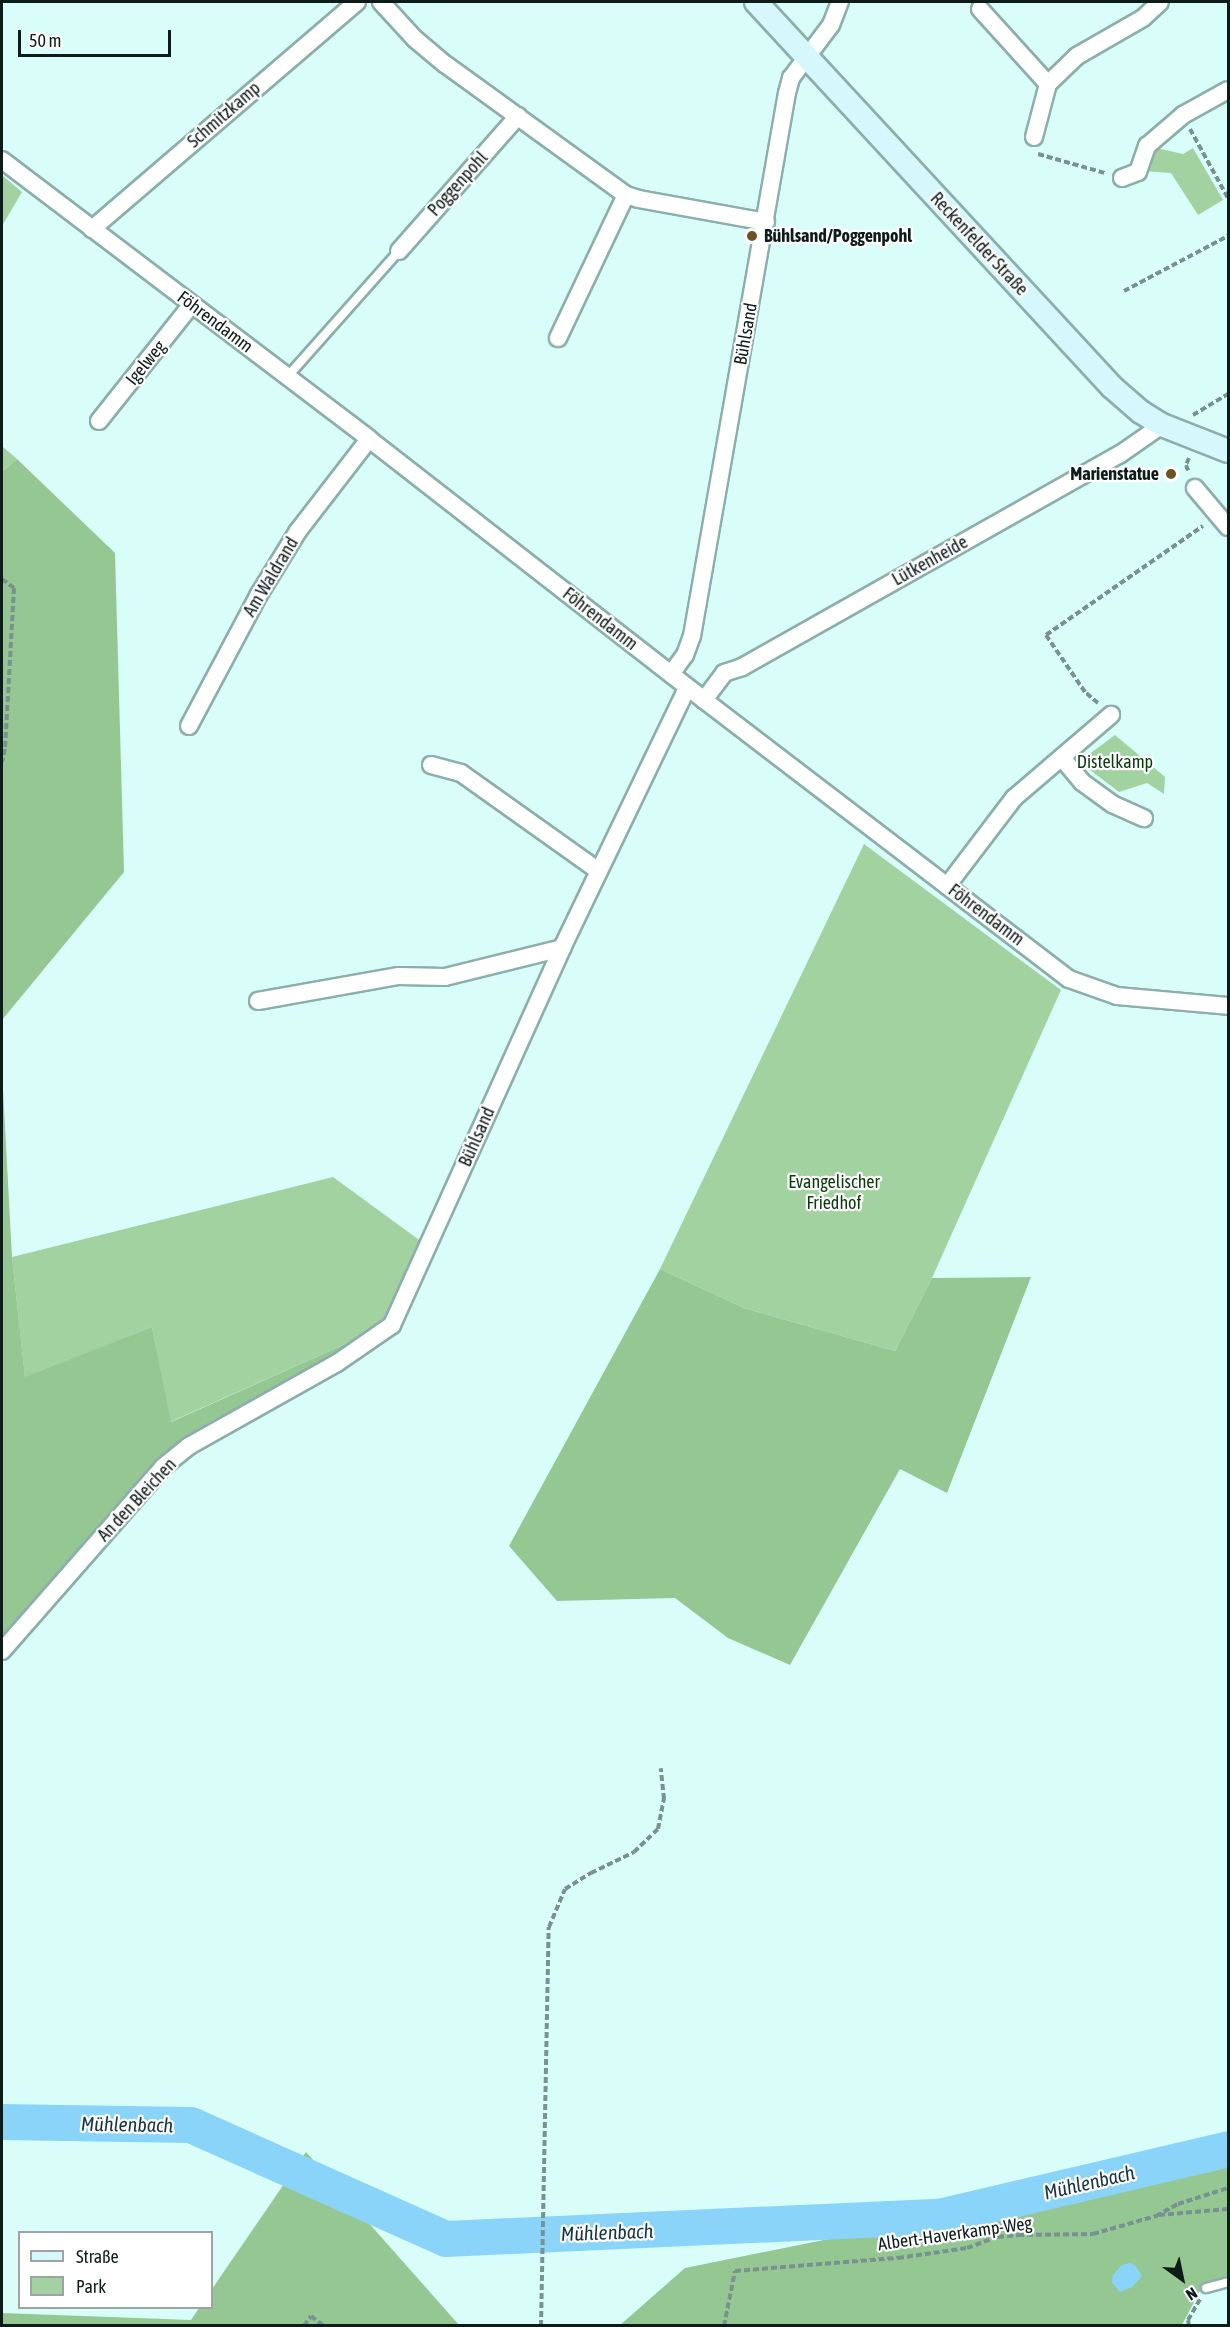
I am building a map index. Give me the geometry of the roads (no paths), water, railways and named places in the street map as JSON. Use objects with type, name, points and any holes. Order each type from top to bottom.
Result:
[{"type":"street","name":"Schmitzkamp","points":[[92,229],[357,2]]},
{"type":"street","points":[[381,2],[415,39],[626,195],[766,222]]},
{"type":"street","name":"Reckenfelder Straße","points":[[756,2],[1112,387],[1141,412],[1162,424],[1195,440],[1228,452]]},
{"type":"street","name":"Bühlsand","points":[[671,674],[685,655],[692,636],[787,93],[791,78],[831,25],[840,2]]},
{"type":"street","points":[[1034,137],[1048,84],[1077,56],[1143,18],[1160,2]]},
{"type":"street","points":[[980,9],[1048,84]]},
{"type":"street","points":[[1122,178],[1138,172],[1147,146],[1183,116],[1228,90]]},
{"type":"street","name":"Poggenpohl","points":[[399,251],[518,116]]},
{"type":"street","name":"Föhrendamm","points":[[2,160],[369,438],[687,687],[1069,979],[1117,996],[1228,1006]]},
{"type":"street","points":[[558,338],[626,195]]},
{"type":"street","name":"Igelweg","points":[[99,421],[192,304]]},
{"type":"street","name":"Lütkenheide","points":[[704,700],[724,673],[742,667],[1119,455],[1162,424]]},
{"type":"street","name":"Am Waldrand","points":[[189,726],[258,596],[292,540],[369,438]]},
{"type":"street","points":[[1195,488],[1224,521]]},
{"type":"street","name":"Bühlsand","points":[[392,1325],[562,948],[687,687]]},
{"type":"street","points":[[947,886],[1014,798],[1111,714]]},
{"type":"street","points":[[1062,758],[1082,782],[1112,804],[1144,818]]},
{"type":"street","points":[[431,765],[461,773],[599,871]]},
{"type":"street","points":[[258,1001],[399,976],[445,977],[562,948]]},
{"type":"street","name":"An den Bleichen","points":[[2,1651],[163,1467],[189,1446],[337,1363],[392,1325]]},
{"type":"lane","points":[[288,376],[399,251]]},
{"type":"lane","points":[[1206,2288],[1228,2282]]},
{"type":"water","points":[[1130,2263],[1135,2265],[1142,2276],[1132,2287],[1120,2292],[1112,2283],[1113,2275],[1122,2265]]},
{"type":"waterway","name":"Mühlenbach","points":[[2,2122],[191,2125],[446,2239],[939,2217],[1228,2149]]},
{"type":"place","name":"Bühlsand/Poggenpohl","points":[[752,236]]},
{"type":"place","name":"Marienstatue","points":[[1171,474]]},
{"type":"park label","name":"Distelkamp","points":[[1115,762]]},
{"type":"park label","name":"Evangelischer Friedhof","points":[[834,1193]]}]
